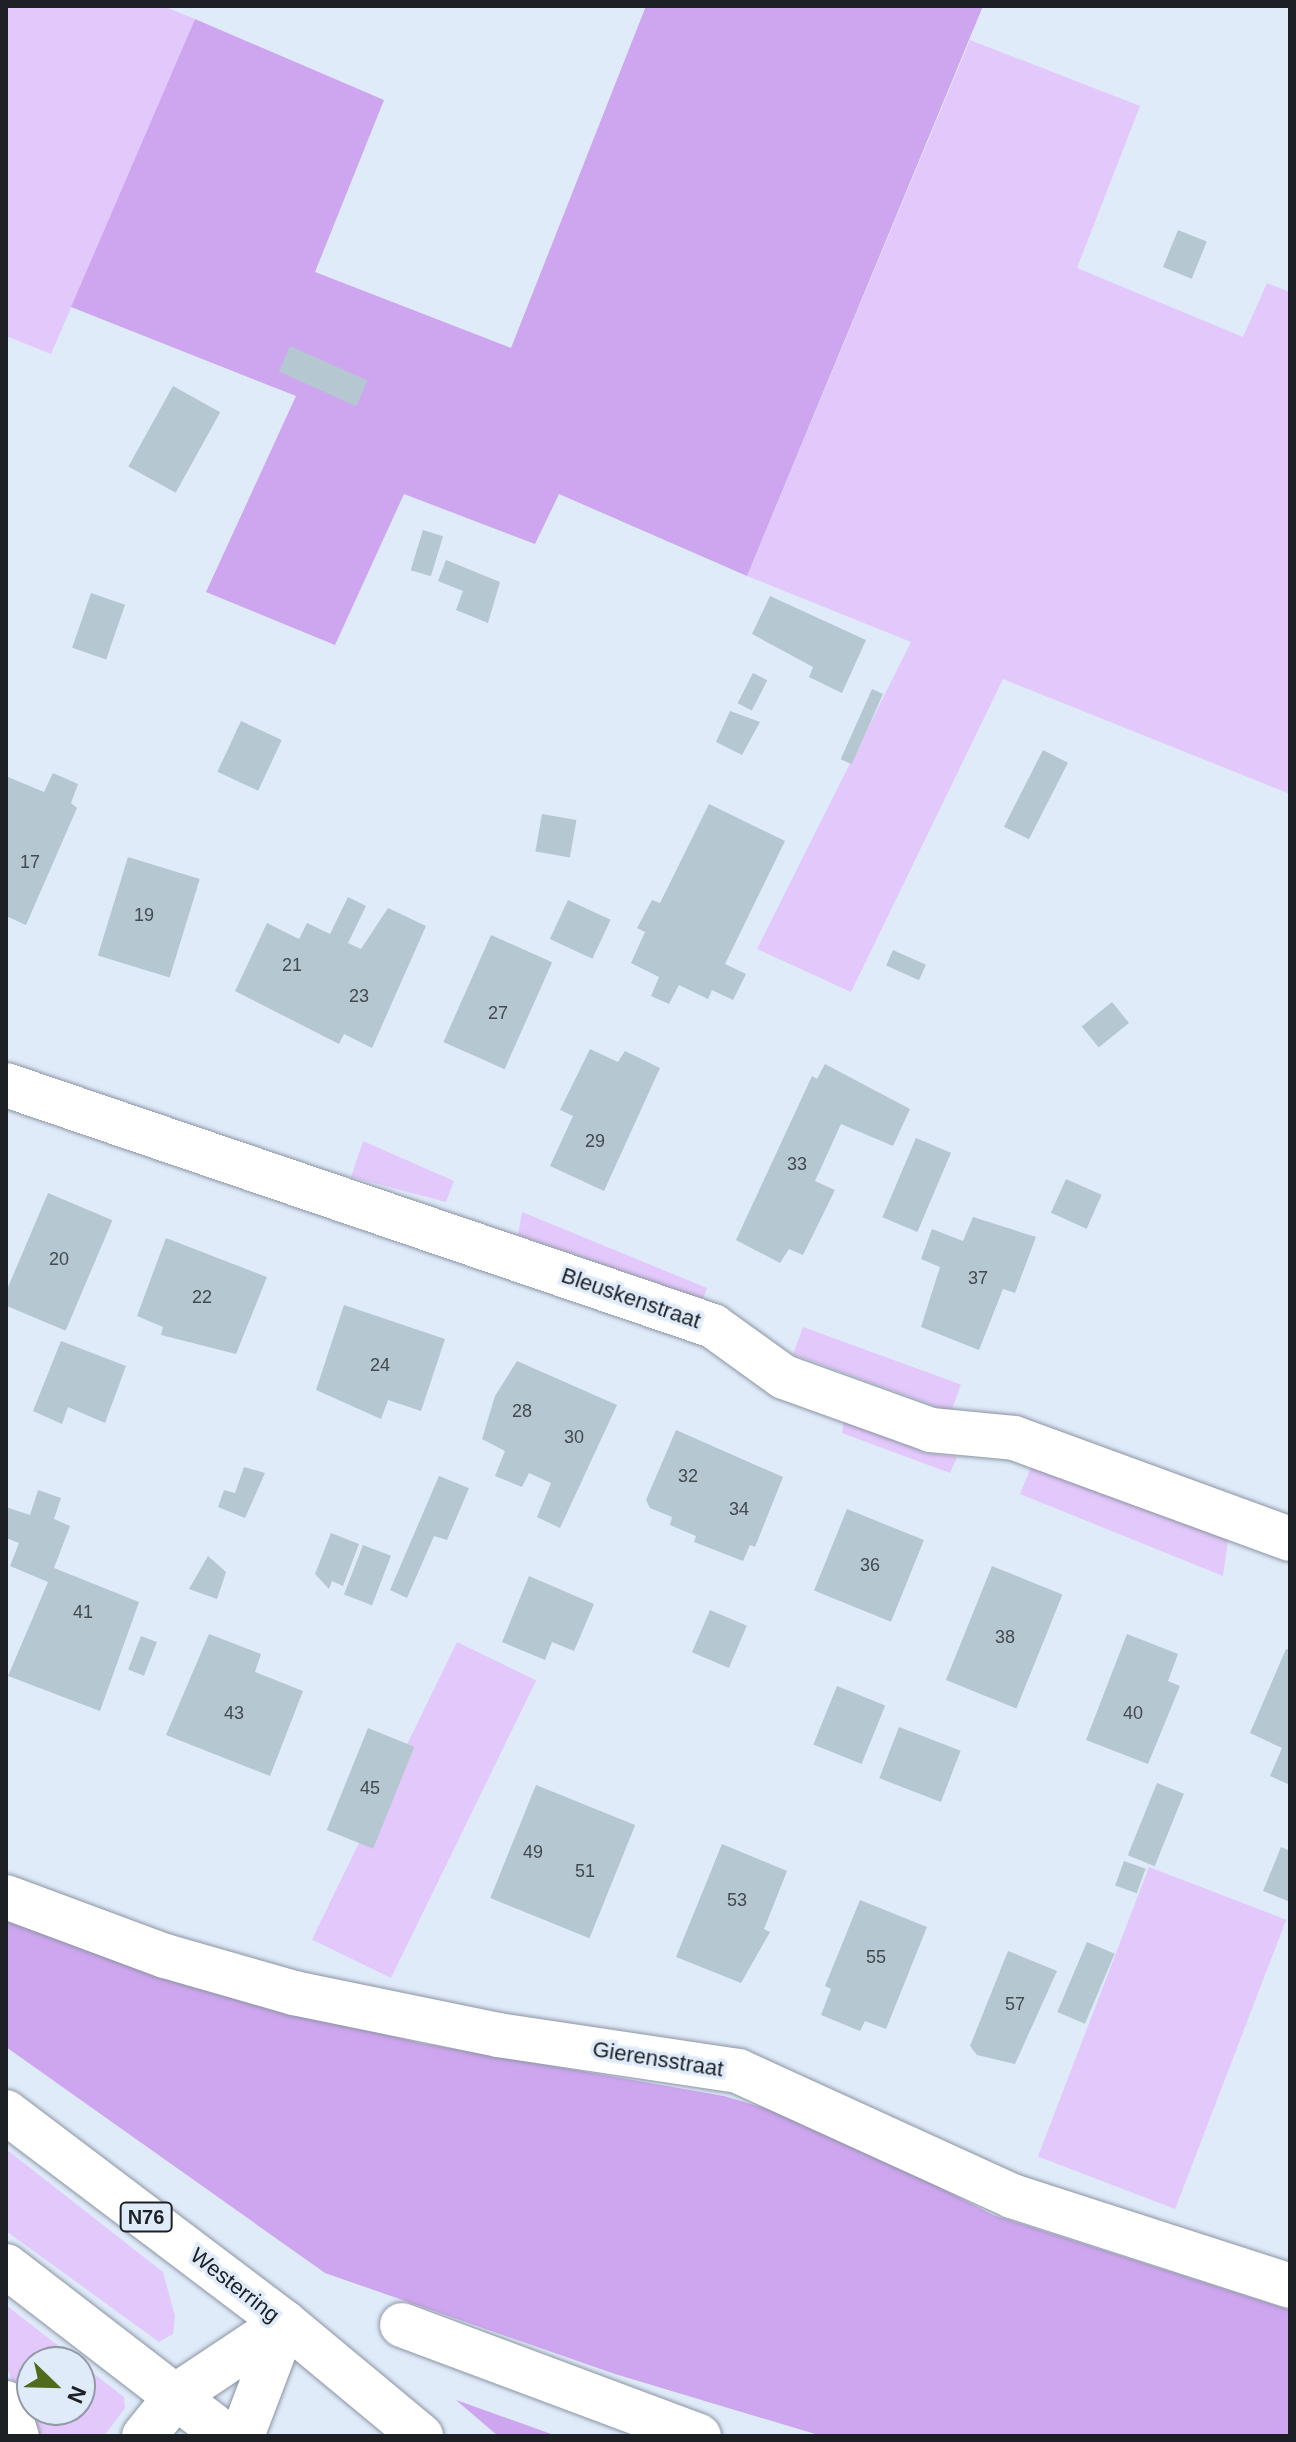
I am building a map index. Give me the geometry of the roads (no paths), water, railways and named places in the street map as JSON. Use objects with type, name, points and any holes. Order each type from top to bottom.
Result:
[{"type":"main road","name":"Bleuskenstraat","points":[[6,1085],[713,1326],[784,1377],[931,1430],[1014,1438],[1290,1539]]},
{"type":"main road","name":"Gierensstraat","points":[[6,1897],[165,1956],[294,1993],[498,2035],[738,2071],[1012,2196],[1290,2286]]},
{"type":"main road","name":"Westerring","points":[[6,2112],[285,2323],[421,2436]]},
{"type":"main road","points":[[6,2266],[178,2394],[227,2436]]},
{"type":"main road","points":[[144,2436],[178,2394],[285,2323]]},
{"type":"main road","points":[[242,2436],[285,2323]]},
{"type":"main road","points":[[402,2325],[699,2436]]},
{"type":"main road","points":[[6,2403],[17,2436]]}]
